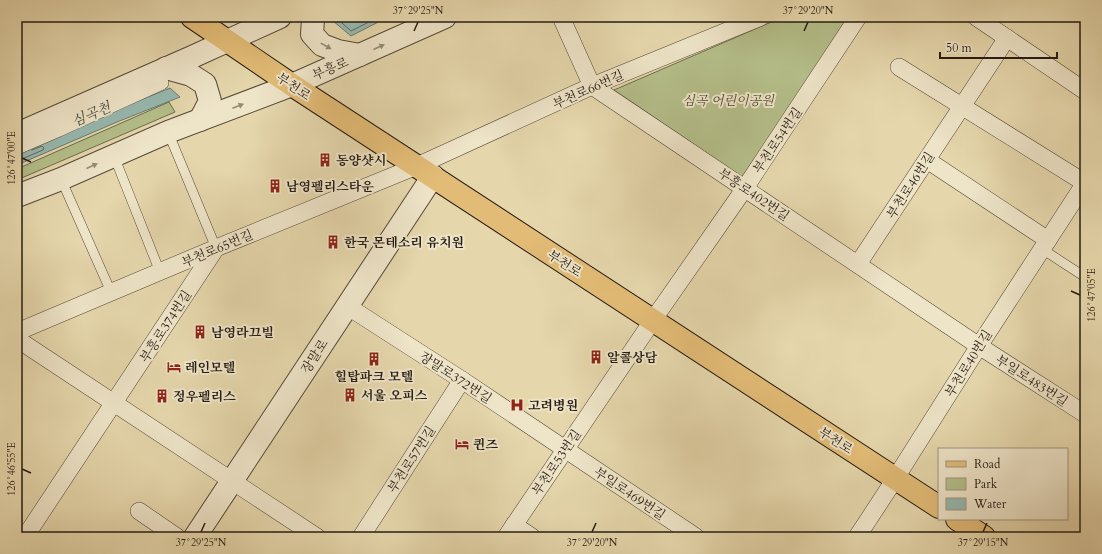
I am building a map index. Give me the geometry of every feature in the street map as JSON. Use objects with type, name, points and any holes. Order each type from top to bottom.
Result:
[{"type":"main road","name":"부천로","points":[[192,17],[292,85],[938,506]]},
{"type":"main road","points":[[958,520],[984,537]]},
{"type":"street","points":[[17,148],[66,127],[228,41],[280,17]]},
{"type":"street","points":[[314,17],[312,34],[322,45],[338,51],[360,55]]},
{"type":"street","name":"부흥로","points":[[17,196],[61,179],[168,132],[292,85],[445,17]]},
{"type":"street","points":[[561,17],[592,86]]},
{"type":"street","name":"부천로66번길","points":[[425,171],[592,86],[761,17]]},
{"type":"street","name":"부천로54번길","points":[[653,320],[745,188],[858,17]]},
{"type":"street","points":[[976,17],[1085,92]]},
{"type":"street","name":"부천로46번길","points":[[858,264],[1007,38]]},
{"type":"street","points":[[899,67],[962,106]]},
{"type":"street","points":[[17,134],[164,76],[191,75],[205,84],[210,101],[200,120]]},
{"type":"street","name":"부흥로402번길","points":[[592,86],[979,346]]},
{"type":"street","name":"부천로40번길","points":[[856,537],[895,479],[1085,183],[962,106]]},
{"type":"street","points":[[927,160],[1045,244]]},
{"type":"street","name":"부천로65번길","points":[[17,332],[216,248],[425,171]]},
{"type":"street","name":"장말로","points":[[195,537],[347,306],[425,171]]},
{"type":"street","name":"부흥로374번길","points":[[26,537],[216,248]]},
{"type":"street","name":"장말로372번길","points":[[347,306],[462,380],[565,449]]},
{"type":"street","name":"부천로53번길","points":[[532,537],[510,531],[653,320]]},
{"type":"street","points":[[17,339],[317,537]]},
{"type":"street","name":"부일로483번길","points":[[979,346],[1085,414]]},
{"type":"street","name":"부천로57번길","points":[[361,537],[462,380]]},
{"type":"street","name":"부일로469번길","points":[[565,449],[685,534]]},
{"type":"street","points":[[139,511],[177,537]]},
{"type":"lane","points":[[168,132],[216,248]]},
{"type":"lane","points":[[114,156],[160,272]]},
{"type":"lane","points":[[61,179],[111,292]]},
{"type":"lane","points":[[1045,244],[1085,277]]},
{"type":"green space","name":"심곡 어린이공원","points":[[783,17],[851,17],[742,177],[614,90]]},
{"type":"green space","points":[[169,102],[175,112],[17,180],[17,169]]},
{"type":"water","points":[[342,17],[388,17],[351,36],[333,21]]},
{"type":"water","points":[[170,88],[180,97],[17,165],[17,151]]},
{"type":"place","name":"동양샷시","points":[[325,160]]},
{"type":"place","name":"남영펠리스타운","points":[[275,186]]},
{"type":"place","name":"한국 몬테소리 유치원","points":[[333,242]]},
{"type":"place","name":"남영라끄빌","points":[[200,332]]},
{"type":"place","name":"알콜상담","points":[[596,357]]},
{"type":"place","name":"힐탑파크 모텔","points":[[374,359]]},
{"type":"place","name":"레인모텔","points":[[174,367]]},
{"type":"place","name":"서울 오피스","points":[[350,395]]},
{"type":"place","name":"정우펠리스","points":[[162,396]]},
{"type":"place","name":"고려병원","points":[[517,405]]},
{"type":"place","name":"퀸즈","points":[[462,444]]},
{"type":"water label","name":"심곡천","points":[[91,114]]}]
